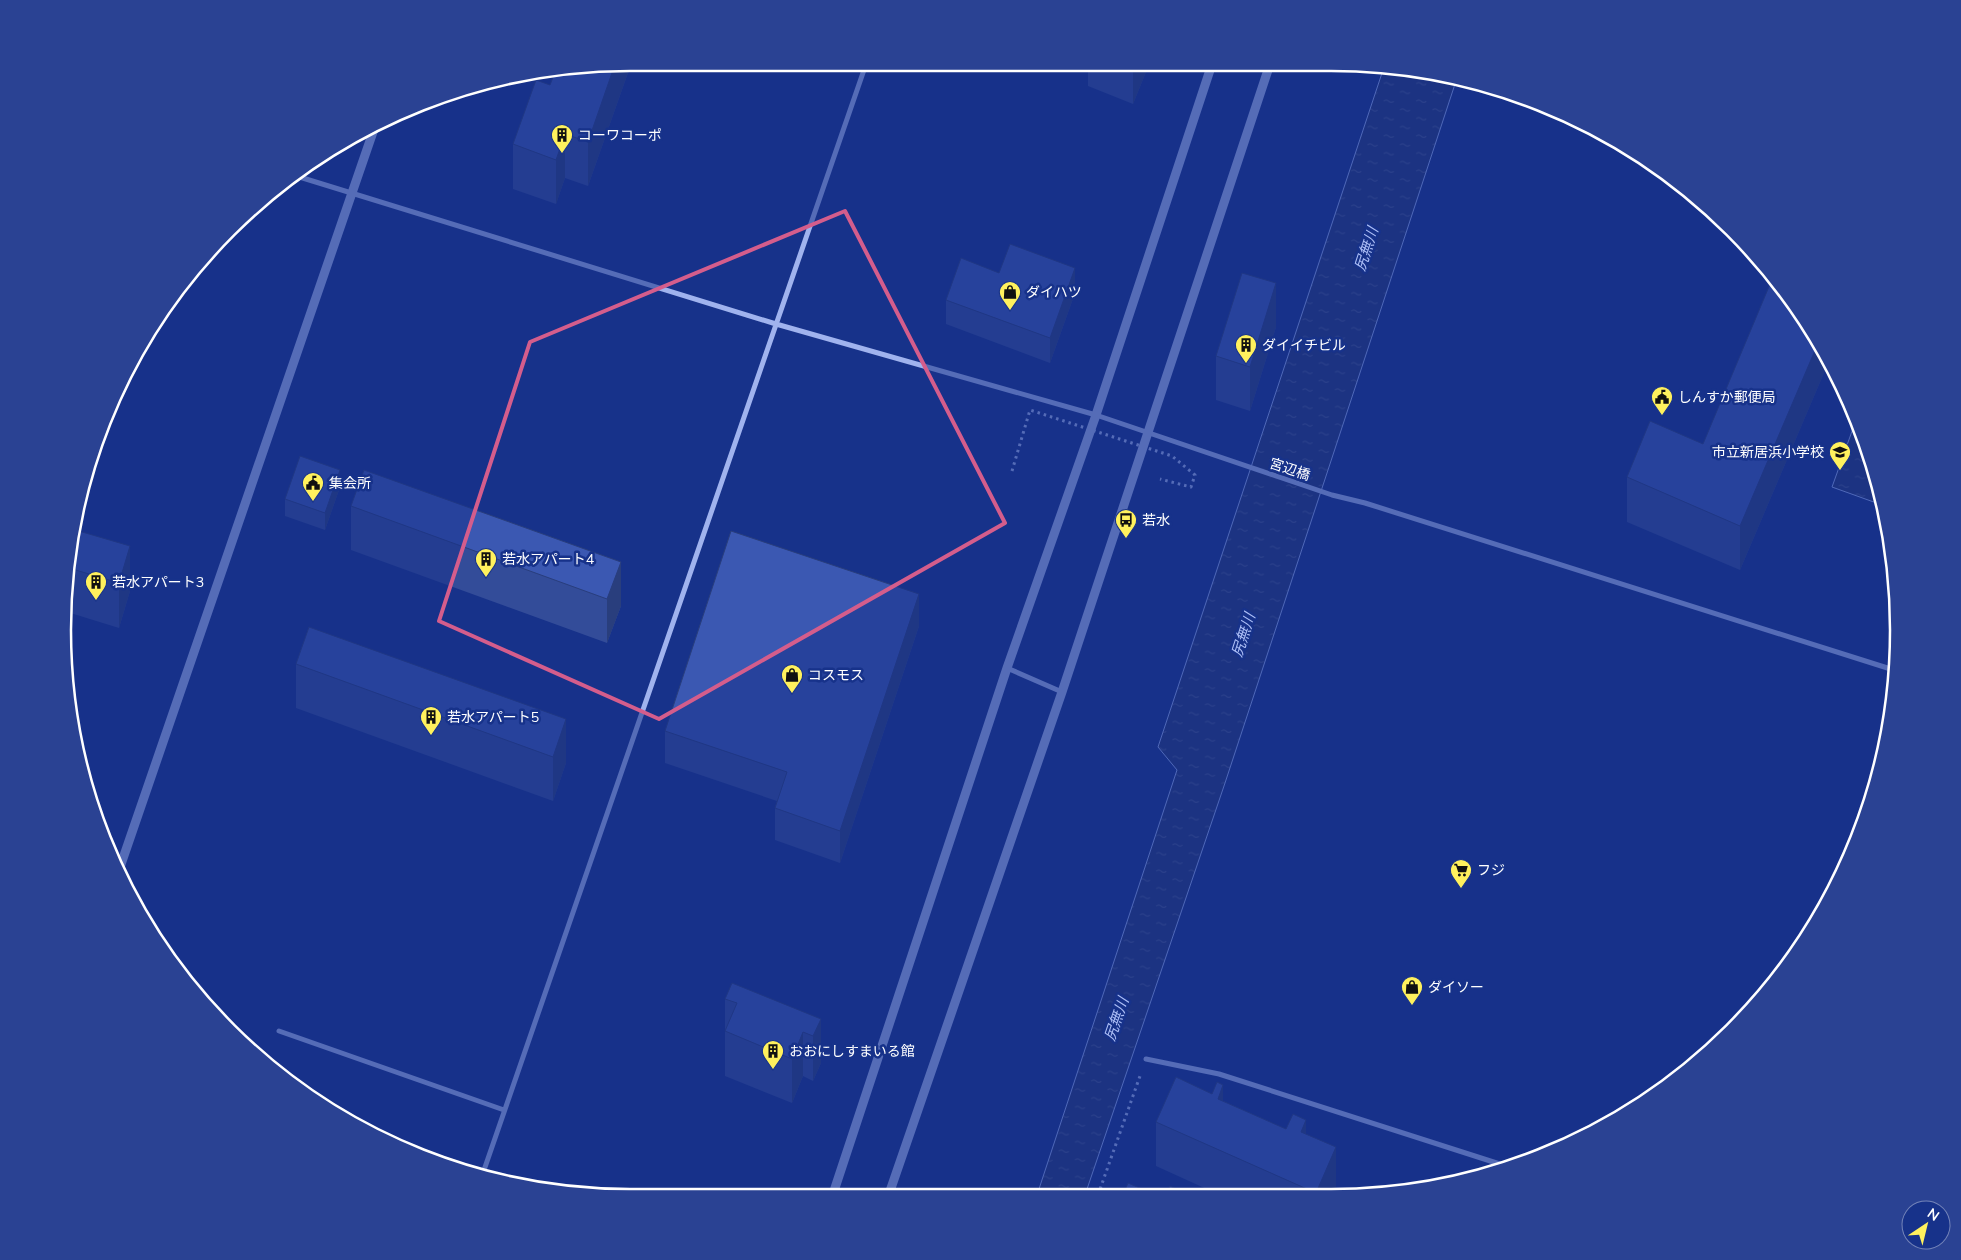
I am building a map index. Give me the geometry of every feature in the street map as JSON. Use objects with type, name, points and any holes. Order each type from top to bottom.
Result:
[{"type":"street","points":[[483,1169],[864,71]]},
{"type":"street","points":[[835,1189],[1007,668],[1096,415],[1210,71]]},
{"type":"street","points":[[890,1189],[1062,692],[1268,71]]},
{"type":"street","points":[[122,862],[372,135]]},
{"type":"street","name":"宮辺橋","points":[[302,178],[776,324],[1096,415],[1332,495],[1365,503],[1889,668]]},
{"type":"street","points":[[1007,668],[1062,692]]},
{"type":"street","points":[[279,1031],[504,1110]]},
{"type":"street","points":[[1146,1059],[1219,1074],[1497,1163]]},
{"type":"path","points":[[1012,472],[1030,410],[1172,456],[1195,475],[1190,487],[1160,479]]},
{"type":"path","points":[[1100,1189],[1146,1059]]},
{"type":"highlighted area","points":[[845,211],[1005,523],[659,719],[439,621],[530,342]]},
{"type":"water","name":"尻無川","points":[[1382,74],[1455,85],[1225,783],[1087,1189],[1039,1189],[1177,770],[1158,747]]},
{"type":"water","points":[[1852,430],[1875,502],[1832,487]]},
{"type":"building","points":[[612,71],[588,142],[565,134],[556,160],[513,144],[536,80],[550,85],[553,77]]},
{"type":"building","points":[[1010,244],[1075,268],[1050,338],[946,300],[961,258],[999,273]]},
{"type":"building","points":[[1242,273],[1276,283],[1250,367],[1216,356]]},
{"type":"building","points":[[1770,285],[1796,320],[1815,351],[1740,526],[1627,477],[1650,421],[1703,444]]},
{"type":"building","points":[[300,456],[340,470],[325,513],[285,499]]},
{"type":"building","points":[[364,470],[621,562],[607,599],[351,506]]},
{"type":"building","points":[[80,531],[130,546],[119,583],[75,570]]},
{"type":"building","name":"コスモス","points":[[731,531],[919,594],[840,831],[775,808],[787,772],[665,731]]},
{"type":"building","points":[[309,627],[566,719],[553,757],[296,664]]},
{"type":"building","points":[[732,983],[821,1019],[813,1036],[803,1032],[792,1059],[725,1031],[737,1003],[725,999]]},
{"type":"building","points":[[1176,1077],[1212,1094],[1217,1082],[1223,1085],[1218,1099],[1286,1129],[1293,1114],[1306,1120],[1301,1132],[1336,1147],[1318,1189],[1307,1189],[1156,1122]]},
{"type":"building","points":[[1128,1183],[1142,1189],[1126,1189]]},
{"type":"place","name":"コーワコーポ","points":[[562,154]]},
{"type":"place","name":"ダイハツ","points":[[1010,311]]},
{"type":"place","name":"ダイイチビル","points":[[1246,364]]},
{"type":"place","name":"しんすか郵便局","points":[[1662,416]]},
{"type":"place","name":"市立新居浜小学校","points":[[1840,471]]},
{"type":"place","name":"集会所","points":[[313,502]]},
{"type":"place","name":"若水","points":[[1126,539]]},
{"type":"place","name":"若水アパート4","points":[[486,578]]},
{"type":"place","name":"若水アパート3","points":[[96,601]]},
{"type":"place","name":"コスモス","points":[[792,694]]},
{"type":"place","name":"若水アパート5","points":[[431,736]]},
{"type":"place","name":"フジ","points":[[1461,889]]},
{"type":"place","name":"ダイソー","points":[[1412,1006]]},
{"type":"place","name":"おおにしすまいる館","points":[[773,1070]]}]
